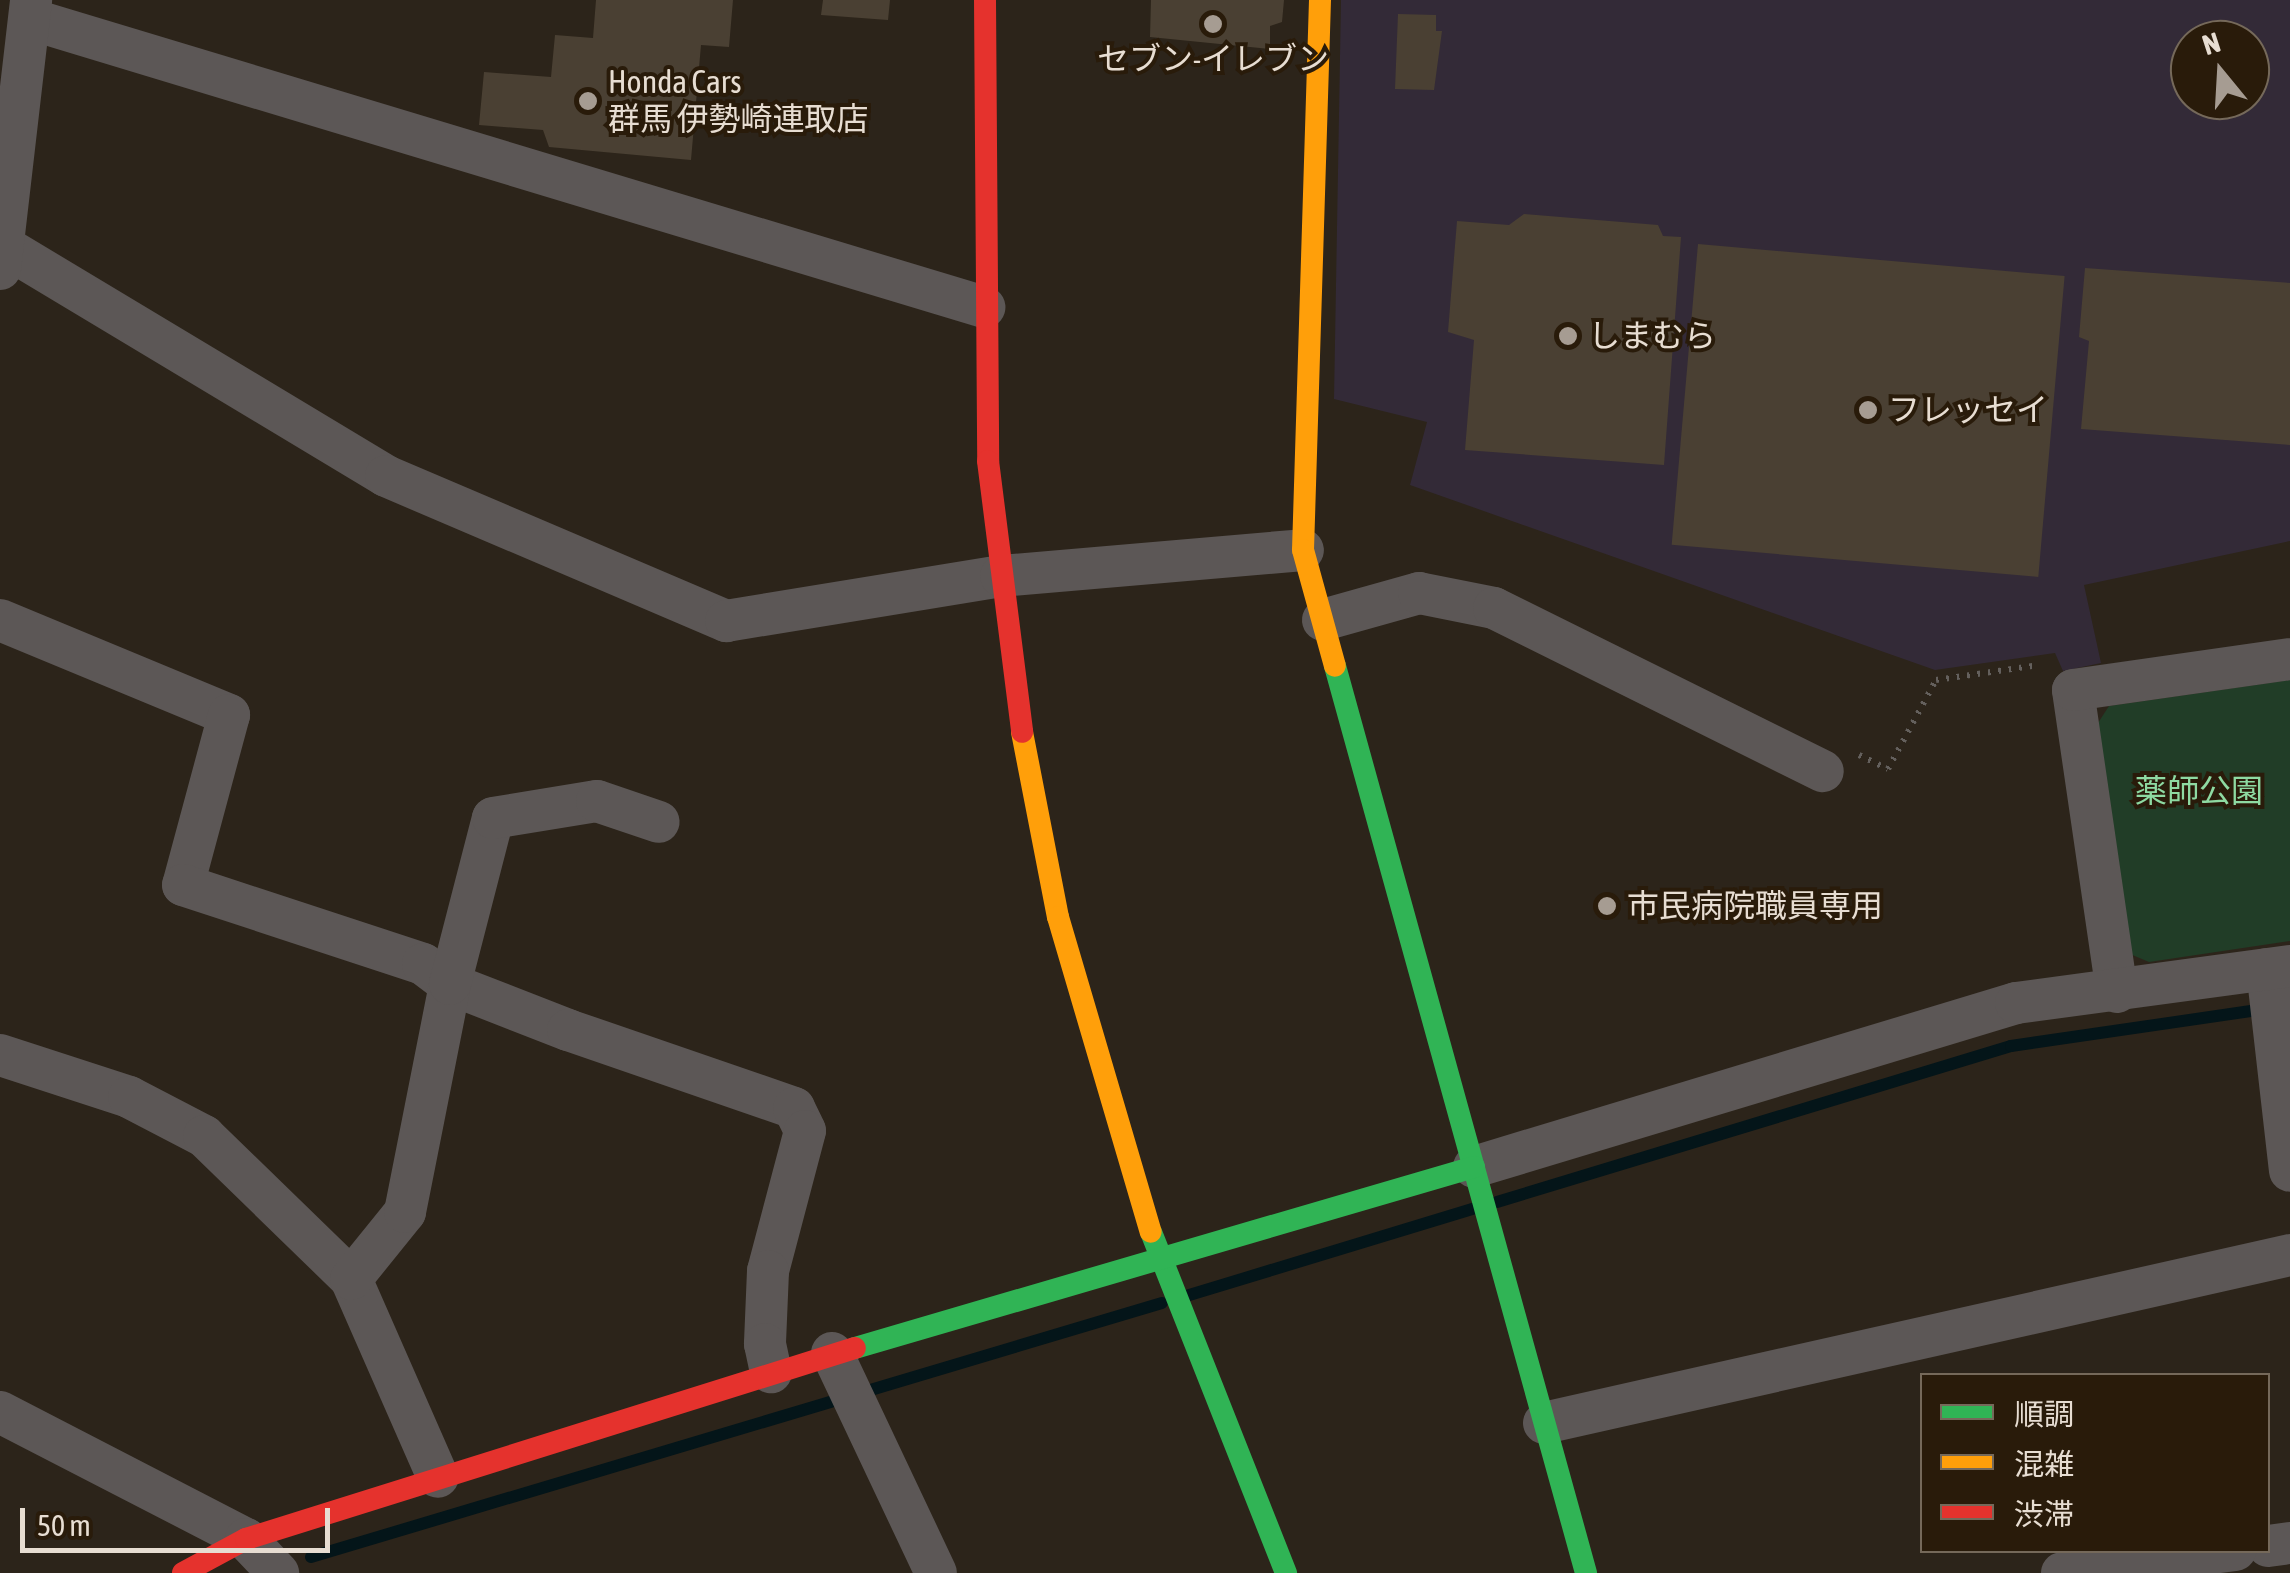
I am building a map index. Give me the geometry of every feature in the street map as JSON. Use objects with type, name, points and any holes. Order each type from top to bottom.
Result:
[{"type":"street","points":[[985,0],[988,461],[1024,746],[1058,917],[1158,1258],[1286,1573]]},
{"type":"street","points":[[1320,0],[1304,550],[1586,1573]]},
{"type":"street","points":[[984,306],[31,10],[2,253],[386,476],[726,621],[1001,576],[1304,550]]},
{"type":"street","points":[[1323,620],[1419,593],[1494,608],[1822,770]]},
{"type":"street","points":[[0,620],[229,715],[184,885],[423,964],[450,984],[794,1108],[805,1132],[768,1271],[765,1344],[771,1372]]},
{"type":"street","points":[[2117,992],[2073,690],[2290,659]]},
{"type":"street","points":[[351,1279],[405,1212],[450,984],[492,818],[597,801],[658,822]]},
{"type":"street","points":[[183,1573],[246,1539],[771,1372],[2016,1002],[2117,992],[2279,968],[2290,1171]]},
{"type":"street","points":[[0,1055],[129,1097],[204,1136],[351,1279],[438,1477]]},
{"type":"street","points":[[1544,1424],[2290,1255]]},
{"type":"street","points":[[832,1353],[935,1573]]},
{"type":"street","points":[[0,1412],[246,1539],[278,1573]]},
{"type":"street","points":[[2062,1573],[2213,1553]]},
{"type":"path","points":[[1822,770],[1842,746],[1888,770],[1936,680],[2048,664],[2073,690]]},
{"type":"shaded area","points":[[1341,0],[2290,0],[2290,541],[2084,585],[2101,663],[2063,671],[2055,653],[1935,670],[1410,485],[1427,422],[1334,399]]},
{"type":"green space","name":"薬師公園","points":[[2290,680],[2290,941],[2149,962],[2130,954],[2096,726],[2109,706]]},
{"type":"building","name":"Honda Cars 群馬 伊勢崎連取店","points":[[596,0],[733,0],[729,47],[701,45],[691,160],[549,147],[543,130],[479,125],[484,72],[551,77],[555,35],[593,38]]},
{"type":"building","points":[[823,0],[890,0],[888,20],[821,15]]},
{"type":"building","name":"セブン-イレブン","points":[[1151,0],[1284,0],[1282,22],[1270,26],[1270,49],[1150,37]]},
{"type":"building","points":[[1398,14],[1436,15],[1436,31],[1442,31],[1434,90],[1395,89]]},
{"type":"building","name":"しまむら","points":[[1524,214],[1658,225],[1663,236],[1681,237],[1664,465],[1465,450],[1474,340],[1448,332],[1457,221],[1509,225]]},
{"type":"building","name":"フレッセイ","points":[[1698,244],[2065,276],[2038,577],[1672,545]]},
{"type":"building","points":[[2085,268],[2290,283],[2290,445],[2081,429],[2089,341],[2079,337]]},
{"type":"waterway","points":[[1497,1202],[2011,1046],[2266,1009]]},
{"type":"waterway","points":[[1186,1296],[1473,1209]]},
{"type":"waterway","points":[[311,1557],[1162,1303]]},
{"type":"traffic: fast","points":[[1335,666],[1586,1573]]},
{"type":"traffic: fast","points":[[855,1348],[1474,1167]]},
{"type":"traffic: fast","points":[[1151,1232],[1286,1573]]},
{"type":"traffic: slow","points":[[1320,0],[1303,550],[1335,666]]},
{"type":"traffic: slow","points":[[1022,732],[1058,917],[1151,1232]]},
{"type":"traffic: jam","points":[[985,0],[988,461],[1022,732]]},
{"type":"traffic: jam","points":[[183,1573],[246,1539],[855,1348]]},
{"type":"place","name":"セブン-イレブン","points":[[1213,24]]},
{"type":"place","name":"Honda Cars 群馬 伊勢崎連取店","points":[[588,101]]},
{"type":"place","name":"しまむら","points":[[1568,336]]},
{"type":"place","name":"フレッセイ","points":[[1868,410]]},
{"type":"place","name":"市民病院職員専用","points":[[1607,906]]}]
